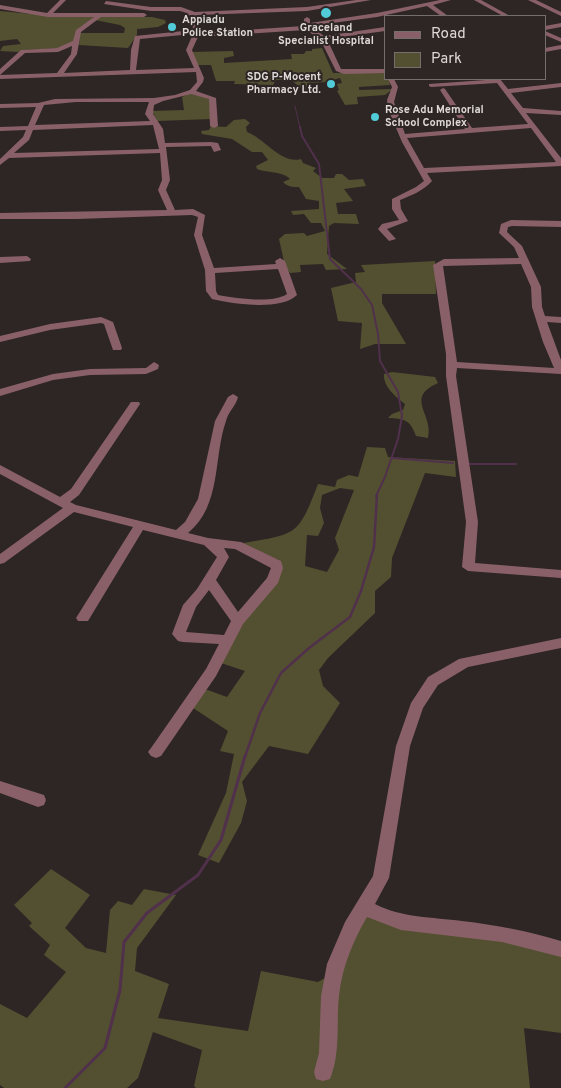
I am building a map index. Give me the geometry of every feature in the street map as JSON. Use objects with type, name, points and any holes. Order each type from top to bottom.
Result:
[{"type":"street","points":[[48,15],[63,0]]},
{"type":"street","points":[[174,0],[174,9]]},
{"type":"street","points":[[133,73],[134,50],[138,37],[196,33],[243,18],[368,0]]},
{"type":"street","points":[[0,7],[48,15],[195,14],[243,18],[307,27],[448,0]]},
{"type":"street","points":[[478,1],[488,0]]},
{"type":"street","points":[[531,0],[561,14]]},
{"type":"street","points":[[478,1],[505,15]]},
{"type":"street","points":[[87,16],[109,2],[151,9],[174,9],[195,14]]},
{"type":"street","points":[[285,2],[292,10]]},
{"type":"street","points":[[426,4],[444,15]]},
{"type":"street","points":[[307,10],[307,27]]},
{"type":"street","points":[[0,106],[40,105],[52,101],[83,102],[161,99],[191,92],[199,85],[200,80],[190,50],[196,33],[195,14]]},
{"type":"street","points":[[377,14],[384,18]]},
{"type":"street","points":[[59,75],[72,58],[78,31],[100,16]]},
{"type":"street","points":[[546,28],[561,25]]},
{"type":"street","points":[[307,27],[323,38],[338,70],[384,71]]},
{"type":"street","points":[[323,38],[384,29]]},
{"type":"street","points":[[546,33],[561,40]]},
{"type":"street","points":[[0,73],[23,51],[58,50],[77,42]]},
{"type":"street","points":[[546,50],[561,47]]},
{"type":"street","points":[[0,77],[198,70]]},
{"type":"street","points":[[392,80],[395,87],[390,104],[402,136],[421,172],[428,180],[427,183],[410,194],[400,197],[395,203],[404,221],[385,226],[382,229],[392,240]]},
{"type":"street","points":[[431,85],[498,80],[561,163]]},
{"type":"street","points":[[506,91],[561,84]]},
{"type":"street","points":[[443,90],[470,131]]},
{"type":"street","points":[[191,92],[212,98],[214,126]]},
{"type":"street","points":[[161,99],[151,104],[148,114],[159,129],[166,180],[162,190],[172,212]]},
{"type":"street","points":[[0,163],[22,142],[32,128],[40,105]]},
{"type":"street","points":[[520,110],[561,113]]},
{"type":"street","points":[[0,129],[155,123]]},
{"type":"street","points":[[402,136],[532,126]]},
{"type":"street","points":[[8,156],[211,144],[215,145],[217,150]]},
{"type":"street","points":[[421,172],[561,163]]},
{"type":"street","points":[[0,216],[77,216],[193,212],[200,214],[198,235],[210,271],[211,291],[215,297],[262,302],[287,300],[292,295],[281,264],[210,271]]},
{"type":"street","points":[[452,367],[455,365],[561,371],[548,342],[543,319],[538,307],[536,288],[518,246],[503,233],[504,226],[510,223],[561,224]]},
{"type":"street","points":[[0,260],[27,259]]},
{"type":"street","points":[[524,261],[444,262],[438,265],[439,284],[449,336],[451,376],[472,522],[468,567],[561,574]]},
{"type":"street","points":[[543,319],[561,320]]},
{"type":"street","points":[[0,339],[50,327],[101,320],[108,322],[116,348]]},
{"type":"street","points":[[0,392],[41,379],[98,370],[146,371],[153,369],[154,366]]},
{"type":"street","points":[[177,535],[193,523],[202,507],[212,470],[212,456],[221,419],[233,398]]},
{"type":"street","points":[[0,560],[67,505],[135,404]]},
{"type":"street","points":[[0,469],[67,505],[177,535],[208,542],[237,545],[276,564],[277,568],[273,580],[238,621],[211,672],[156,752]]},
{"type":"street","points":[[83,618],[140,525]]},
{"type":"street","points":[[208,542],[220,550],[223,557],[202,592],[190,605],[179,634],[189,638],[229,640]]},
{"type":"street","points":[[209,580],[238,621]]},
{"type":"street","points":[[323,1072],[328,1053],[330,996],[336,964],[364,906],[381,878],[403,746],[416,707],[434,681],[464,663],[561,643]]},
{"type":"street","points":[[0,787],[38,800]]},
{"type":"street","points":[[364,906],[384,917],[401,922],[508,934],[529,938],[561,949]]},
{"type":"green space","points":[[0,11],[94,17],[78,30],[74,41],[62,48],[23,50],[18,52],[0,51],[3,46],[21,44],[17,39],[0,41]]},
{"type":"green space","points":[[99,17],[152,17],[165,20],[166,23],[158,27],[137,29],[137,35],[128,48],[79,45],[80,33],[124,33],[125,28],[120,25],[95,20]]},
{"type":"green space","points":[[322,48],[333,73],[384,72],[384,80],[389,80],[390,85],[359,87],[359,90],[393,89],[385,95],[357,97],[358,104],[345,105],[337,91],[339,90],[337,84],[342,83],[340,78],[327,82],[307,83],[309,86],[316,88],[318,92],[306,92],[291,80],[276,80],[273,85],[234,84],[235,81],[216,81],[211,65],[197,65],[192,52],[233,51],[234,56],[224,58],[224,63],[292,59],[291,54],[304,54],[306,51],[312,51],[312,49]]},
{"type":"green space","points":[[188,94],[209,98],[211,119],[157,121],[152,111],[184,110],[182,97]]},
{"type":"green space","points":[[245,119],[250,123],[246,127],[247,132],[280,155],[294,160],[301,159],[303,163],[316,168],[313,171],[322,178],[334,178],[336,174],[342,174],[349,180],[363,179],[366,186],[344,189],[353,201],[336,203],[338,214],[356,214],[359,224],[334,223],[329,226],[327,254],[347,269],[326,270],[323,264],[300,265],[301,272],[290,273],[285,266],[279,239],[285,234],[304,233],[307,236],[325,231],[321,223],[311,223],[304,214],[293,215],[291,211],[319,209],[319,201],[306,199],[299,187],[285,184],[283,182],[290,179],[287,176],[257,169],[256,166],[268,160],[262,152],[252,152],[232,139],[202,134],[201,131],[209,130],[211,126],[226,127],[234,120]]},
{"type":"green space","points":[[435,261],[436,294],[382,294],[382,303],[406,344],[375,344],[360,349],[362,323],[338,321],[331,288],[356,282],[355,273],[365,272],[361,265]]},
{"type":"green space","points":[[392,372],[435,377],[438,383],[428,389],[421,401],[429,429],[428,438],[416,436],[406,421],[388,418],[392,414],[403,410],[405,404],[391,391],[384,379],[384,374]]},
{"type":"green space","points":[[367,447],[385,448],[388,457],[455,461],[456,477],[425,473],[392,558],[391,577],[375,591],[375,613],[328,658],[319,670],[323,686],[340,703],[308,754],[269,746],[242,782],[247,801],[241,823],[219,863],[198,855],[226,793],[234,754],[220,751],[228,731],[190,706],[202,688],[227,697],[245,671],[221,663],[238,631],[280,568],[279,560],[242,545],[243,543],[275,537],[293,530],[305,514],[318,484],[335,487],[337,480],[349,475],[358,477]],"holes":[[[340,488],[354,490],[335,538],[339,550],[327,572],[305,566],[307,535],[318,536],[324,523],[320,508],[322,495]]]},
{"type":"green space","points":[[51,869],[90,895],[65,928],[86,948],[106,953],[110,910],[118,901],[132,905],[144,889],[176,895],[137,948],[135,971],[169,984],[158,1018],[248,1031],[261,971],[318,982],[341,969],[365,914],[561,954],[561,1033],[524,1028],[530,1088],[196,1088],[194,1086],[202,1050],[153,1032],[138,1078],[127,1088],[4,1088],[0,1085],[0,1004],[27,1018],[66,972],[44,955],[50,945],[29,926],[32,923],[14,905]]},
{"type":"waterway","points":[[295,106],[300,128]]},
{"type":"waterway","points":[[300,127],[302,136],[319,164],[330,259],[361,289],[372,305],[378,334],[380,361],[398,392],[402,416],[398,439],[385,477],[376,496]]},
{"type":"waterway","points":[[392,458],[453,463]]},
{"type":"waterway","points":[[468,464],[516,464]]},
{"type":"waterway","points":[[245,757],[260,713],[281,673],[309,648],[350,617],[361,591],[374,547],[377,495]]},
{"type":"waterway","points":[[65,1088],[105,1048],[120,990],[124,942],[147,913],[198,875],[221,840],[245,756]]},
{"type":"place","name":"Graceland Specialist Hospital","points":[[326,13]]},
{"type":"place","name":"Appiadu Police Station","points":[[172,27]]},
{"type":"place","name":"SDG P-Mocent Pharmacy Ltd.","points":[[331,84]]},
{"type":"place","name":"Rose Adu Memorial School Complex","points":[[375,117]]}]
